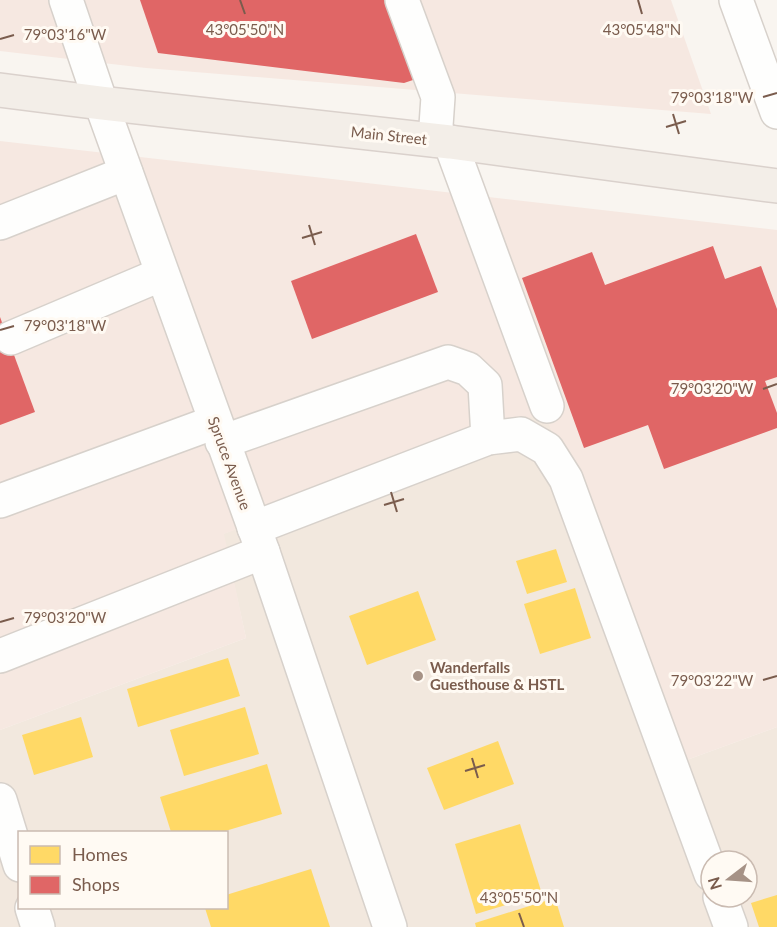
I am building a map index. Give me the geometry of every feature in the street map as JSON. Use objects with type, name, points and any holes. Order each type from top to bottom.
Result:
[{"type":"main road","name":"Main Street","points":[[0,90],[442,141],[777,186]]},
{"type":"street","name":"Spruce Avenue","points":[[66,0],[258,540],[390,927]]},
{"type":"street","points":[[402,0],[438,97],[442,141],[547,406]]},
{"type":"street","points":[[736,0],[777,112]]},
{"type":"street","points":[[0,223],[126,173]]},
{"type":"street","points":[[11,338],[162,274]]},
{"type":"street","points":[[0,501],[448,362],[468,369],[485,385],[488,438]]},
{"type":"street","points":[[0,656],[488,438],[520,434],[548,449],[566,479],[702,849]]},
{"type":"street","points":[[0,800],[18,859]]},
{"type":"street","points":[[32,909],[38,927]]},
{"type":"street","points":[[724,909],[731,927]]},
{"type":"shaded area","points":[[0,0],[671,0],[711,114],[146,68],[0,51]]},
{"type":"shaded area","points":[[0,141],[777,230],[777,727],[684,761],[544,412],[224,534],[246,638],[0,730]]},
{"type":"shaded area","points":[[544,411],[684,761],[777,727],[777,927],[0,927],[0,730],[246,638],[223,534]]},
{"type":"building: Homes","points":[[556,549],[567,582],[527,594],[516,561]]},
{"type":"building: Homes","points":[[575,588],[591,638],[540,654],[524,604]]},
{"type":"building: Homes","points":[[418,591],[436,640],[367,665],[349,616]]},
{"type":"building: Homes","points":[[228,658],[240,696],[138,727],[127,689]]},
{"type":"building: Homes","points":[[245,707],[259,754],[184,776],[170,730]]},
{"type":"building: Homes","points":[[81,717],[93,757],[34,775],[22,735]]},
{"type":"building: Homes","points":[[498,741],[514,784],[444,810],[427,768]]},
{"type":"building: Homes","points":[[267,764],[282,814],[225,831],[171,831],[160,797]]},
{"type":"building: Homes","points":[[520,824],[542,894],[476,914],[455,844]]},
{"type":"building: Homes","points":[[311,869],[330,927],[211,927],[205,909],[228,909],[228,894]]},
{"type":"building: Homes","points":[[777,895],[777,927],[759,927],[753,909],[759,909],[759,901]]},
{"type":"building: Homes","points":[[555,898],[564,927],[476,927],[475,923]]},
{"type":"building: Shops","points":[[140,0],[390,0],[416,79],[404,83],[158,53]]},
{"type":"building: Shops","points":[[416,234],[438,292],[312,339],[291,281]]},
{"type":"building: Shops","points":[[713,246],[725,279],[761,266],[777,309],[777,377],[765,381],[777,413],[777,428],[664,469],[648,425],[584,448],[522,278],[592,252],[605,285]]},
{"type":"building: Shops","points":[[0,317],[35,412],[0,425]]},
{"type":"place","name":"Wanderfalls Guesthouse & HSTL","points":[[418,676]]}]
